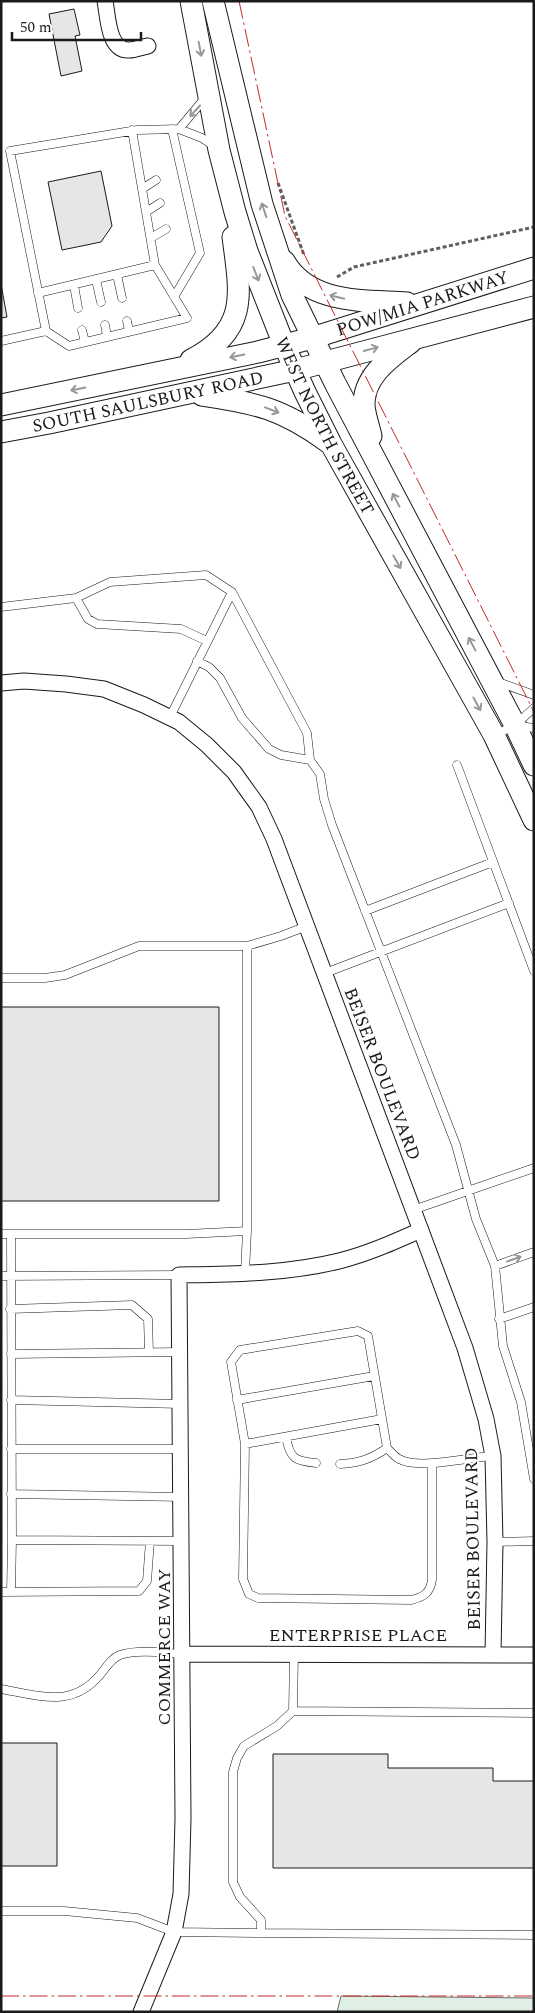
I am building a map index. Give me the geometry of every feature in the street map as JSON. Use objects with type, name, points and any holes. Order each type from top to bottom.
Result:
[{"type":"main road","name":"WEST NORTH STREET","points":[[191,1],[226,179],[247,251],[284,345],[331,444],[494,735],[534,820]]},
{"type":"main road","name":"WEST NORTH STREET","points":[[213,1],[262,204],[292,295],[324,362],[491,680],[524,726],[534,765]]},
{"type":"main road","points":[[176,368],[200,356],[227,332],[238,305],[240,291],[226,179]]},
{"type":"main road","points":[[275,245],[289,269],[297,278],[309,287],[322,293],[345,299],[420,304]]},
{"type":"main road","name":"POW/MIA PARKWAY","points":[[312,338],[534,268]]},
{"type":"main road","name":"POW/MIA PARKWAY","points":[[324,362],[534,307]]},
{"type":"main road","points":[[381,470],[365,414],[364,405],[367,389],[380,367],[419,336]]},
{"type":"main road","name":"SOUTH SAULSBURY ROAD","points":[[1,405],[312,338]]},
{"type":"main road","name":"SOUTH SAULSBURY ROAD","points":[[1,432],[190,393],[324,362]]},
{"type":"main road","points":[[190,393],[249,402],[265,407],[305,426],[331,444]]},
{"type":"street","points":[[105,1],[112,39],[118,46],[127,50],[148,46]]},
{"type":"street","name":"BEISER BOULEVARD","points":[[1,683],[66,684],[104,689],[170,717],[207,745],[234,772],[259,807],[274,839],[465,1348],[486,1419],[493,1456],[495,1542],[493,1655]]},
{"type":"street","points":[[179,1276],[304,1268],[340,1261],[372,1251],[421,1230]]},
{"type":"street","name":"COMMERCE WAY","points":[[141,2012],[174,1932],[181,1894],[183,1819],[182,1497],[179,1276]]},
{"type":"street","name":"ENTERPRISE PLACE","points":[[182,1654],[534,1655]]},
{"type":"lane","points":[[175,129],[200,105],[209,91]]},
{"type":"lane","points":[[174,297],[200,253],[175,129]]},
{"type":"lane","points":[[1,148],[10,151],[132,130],[175,129],[202,138],[219,150]]},
{"type":"lane","points":[[10,151],[46,331],[69,346],[187,318],[155,265],[132,130]]},
{"type":"lane","points":[[174,169],[181,164]]},
{"type":"lane","points":[[142,189],[156,180]]},
{"type":"lane","points":[[178,193],[186,188]]},
{"type":"lane","points":[[146,212],[160,203]]},
{"type":"lane","points":[[183,218],[191,212]]},
{"type":"lane","points":[[150,238],[166,229]]},
{"type":"lane","points":[[38,294],[155,265]]},
{"type":"lane","points":[[117,275],[122,298]]},
{"type":"lane","points":[[96,280],[101,302]]},
{"type":"lane","points":[[74,285],[78,308]]},
{"type":"lane","points":[[127,321],[129,331]]},
{"type":"lane","points":[[105,325],[107,336]]},
{"type":"lane","points":[[82,330],[85,342]]},
{"type":"lane","points":[[1,341],[46,331]]},
{"type":"lane","points":[[1,608],[76,598],[110,582],[206,576],[232,592],[307,733],[310,760],[320,774],[324,799],[332,825],[456,1145],[476,1220],[495,1266],[503,1346],[521,1402],[534,1479]]},
{"type":"lane","points":[[170,717],[232,592]]},
{"type":"lane","points":[[76,598],[88,619],[97,624],[181,629],[207,640]]},
{"type":"lane","points":[[197,661],[209,667],[220,678],[242,718],[269,749],[280,755],[310,760]]},
{"type":"lane","points":[[491,680],[534,695]]},
{"type":"lane","points":[[494,735],[524,726],[534,708]]},
{"type":"lane","points":[[457,765],[534,971]]},
{"type":"lane","points":[[365,911],[493,862]]},
{"type":"lane","points":[[325,973],[508,903]]},
{"type":"lane","points":[[1,978],[45,978],[65,975],[139,946],[247,946],[307,926]]},
{"type":"lane","points":[[245,1273],[248,1231],[247,946]]},
{"type":"lane","points":[[413,1210],[534,1168]]},
{"type":"lane","points":[[1,1234],[186,1234],[248,1231]]},
{"type":"lane","points":[[11,1234],[11,1592]]},
{"type":"lane","points":[[495,1266],[534,1252]]},
{"type":"lane","points":[[1,1276],[179,1276]]},
{"type":"lane","points":[[10,1309],[132,1305],[148,1318],[149,1352]]},
{"type":"lane","points":[[499,1319],[534,1307]]},
{"type":"lane","points":[[432,1463],[432,1580],[426,1594],[411,1600],[258,1598],[250,1594],[243,1578],[245,1444],[231,1362],[240,1350],[358,1331],[368,1336],[386,1448],[398,1458],[413,1463],[432,1463],[472,1456],[493,1456]]},
{"type":"lane","points":[[11,1354],[180,1352]]},
{"type":"lane","points":[[237,1400],[374,1376]]},
{"type":"lane","points":[[11,1400],[181,1404]]},
{"type":"lane","points":[[245,1444],[382,1419]]},
{"type":"lane","points":[[286,1437],[289,1450],[294,1458],[302,1462],[316,1463]]},
{"type":"lane","points":[[11,1449],[181,1448]]},
{"type":"lane","points":[[340,1464],[358,1463],[372,1459],[386,1448]]},
{"type":"lane","points":[[11,1494],[182,1497]]},
{"type":"lane","points":[[12,1540],[182,1541]]},
{"type":"lane","points":[[495,1542],[534,1540]]},
{"type":"lane","points":[[1,1592],[139,1591],[146,1582],[150,1541]]},
{"type":"lane","points":[[1,1689],[55,1699],[67,1697],[79,1693],[90,1686],[111,1660],[118,1656],[128,1653],[182,1654]]},
{"type":"lane","points":[[294,1653],[294,1711]]},
{"type":"lane","points":[[261,1933],[261,1920],[240,1897],[234,1882],[233,1772],[237,1758],[244,1746],[276,1726],[294,1711],[534,1713]]},
{"type":"lane","points":[[1,1911],[64,1911],[137,1918],[174,1932],[534,1935]]},
{"type":"path","points":[[334,284],[337,277],[354,267],[534,227]]},
{"type":"green space","points":[[341,1996],[534,1998],[534,2012],[337,2012]]},
{"type":"building","points":[[74,9],[80,35],[75,36],[82,71],[61,76],[49,14]]},
{"type":"building","points":[[101,171],[112,226],[101,242],[62,250],[48,182]]},
{"type":"building","points":[[1,284],[7,317],[1,318]]},
{"type":"building","points":[[1,1007],[219,1007],[219,1201],[1,1201]]},
{"type":"building","points":[[1,1743],[57,1743],[57,1866],[1,1866]]},
{"type":"building","points":[[273,1754],[388,1754],[388,1768],[493,1768],[493,1781],[534,1781],[534,1868],[273,1868]]},
{"type":"power","points":[[239,1],[285,216],[534,712]]},
{"type":"power","points":[[1,1996],[534,1996]]}]
